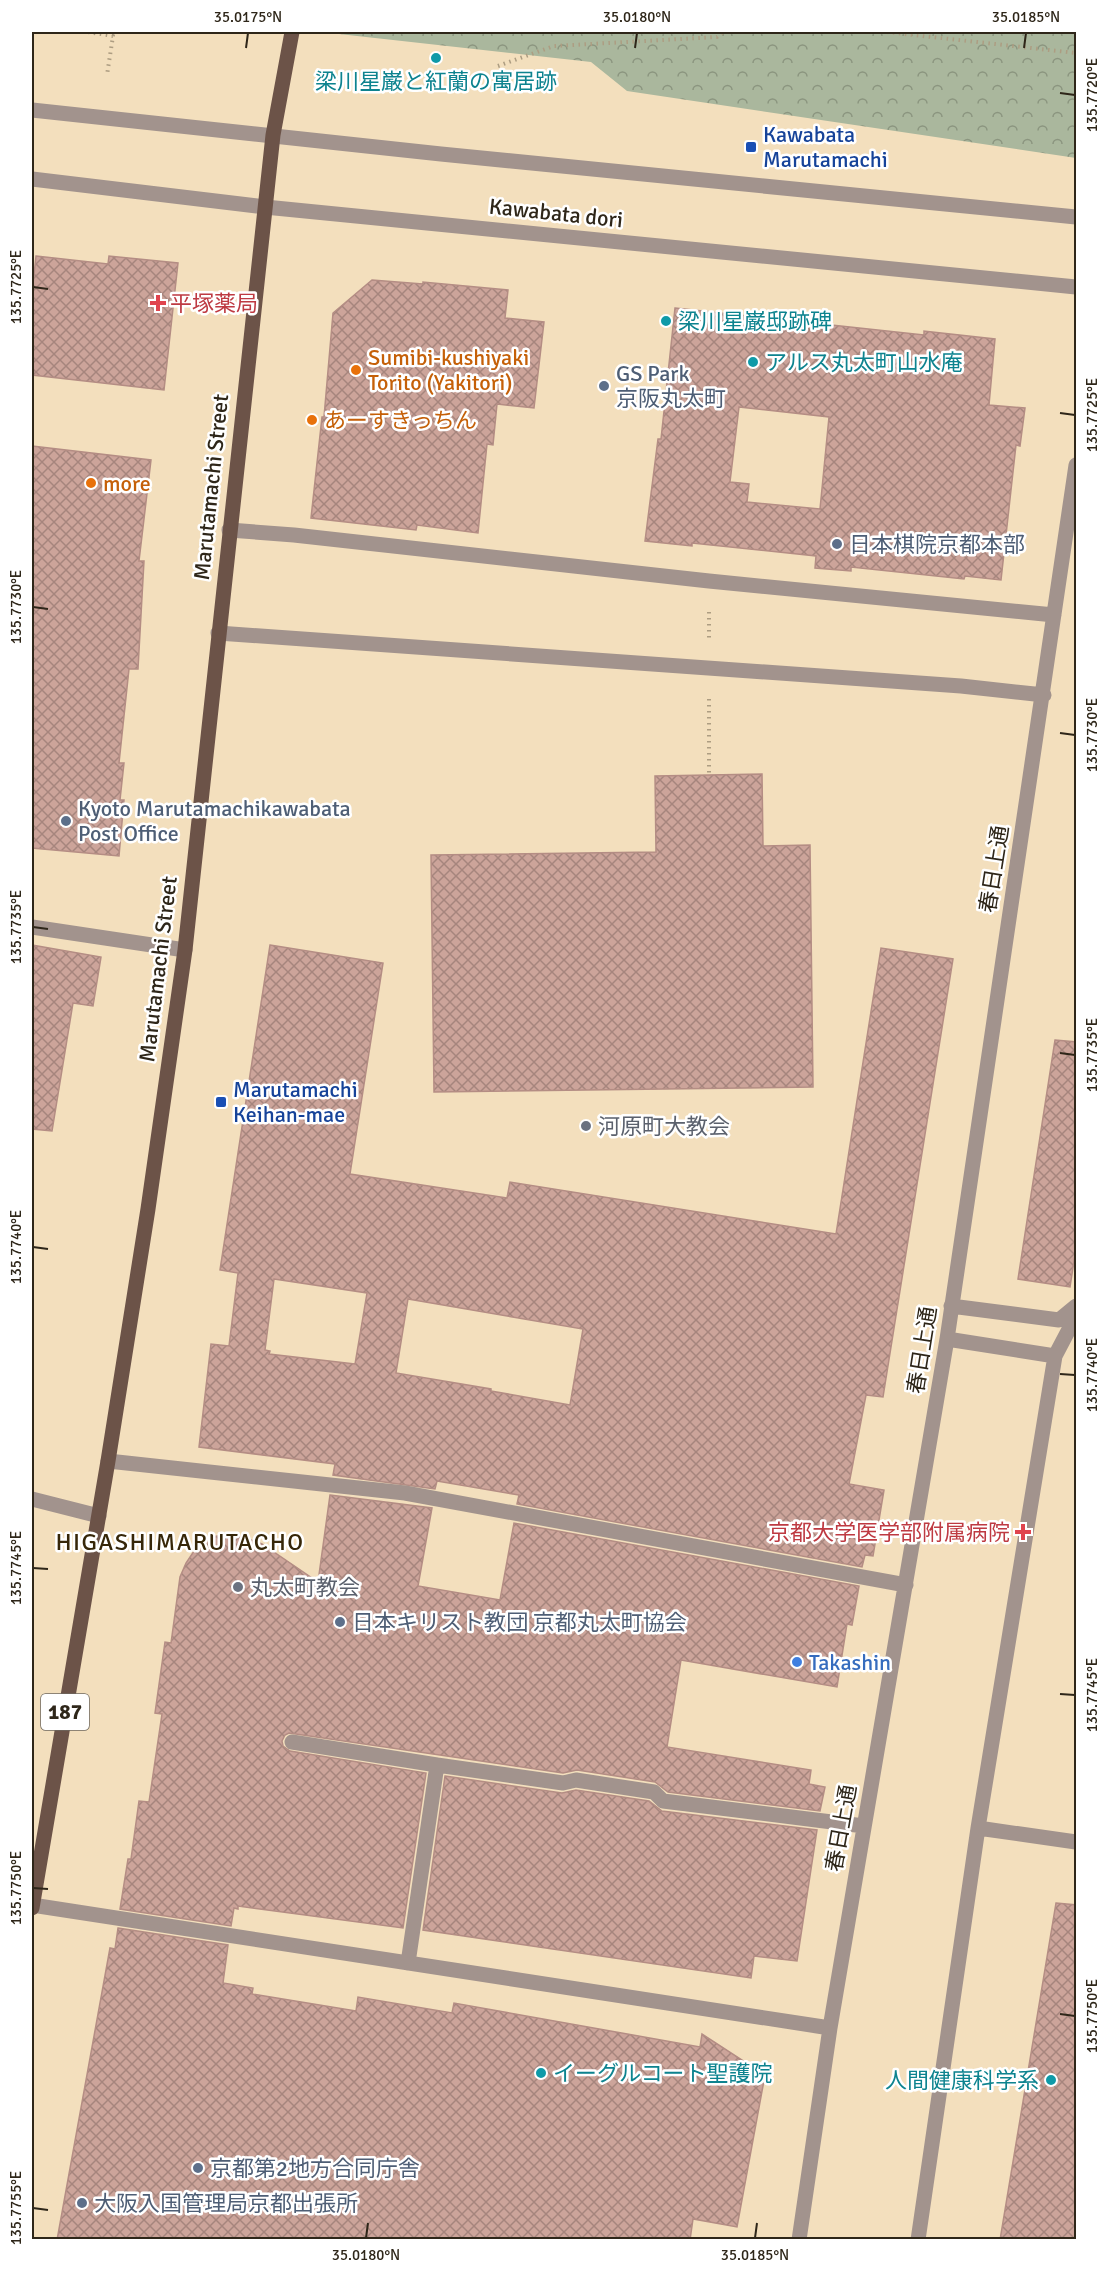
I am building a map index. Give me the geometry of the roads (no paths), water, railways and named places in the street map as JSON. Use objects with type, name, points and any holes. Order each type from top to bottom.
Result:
[{"type":"main road","name":"Marutamachi Street","points":[[32,1906],[108,1461],[148,1209],[185,950],[273,135],[292,32]]},
{"type":"street","name":"Kawabata dori","points":[[32,110],[441,154],[1077,217]]},
{"type":"street","name":"Kawabata dori","points":[[32,179],[265,207],[1077,286]]},
{"type":"street","name":"春日上通","points":[[799,2240],[830,2028],[947,1338],[1077,465]]},
{"type":"street","points":[[229,530],[1054,615]]},
{"type":"street","points":[[218,633],[950,685],[1044,695]]},
{"type":"street","points":[[32,927],[185,950]]},
{"type":"street","points":[[951,1306],[1059,1320],[1077,1306]]},
{"type":"street","points":[[918,2240],[978,1828],[1055,1356],[1077,1316]]},
{"type":"street","points":[[947,1338],[1055,1356]]},
{"type":"street","points":[[108,1461],[405,1493],[906,1584]]},
{"type":"street","points":[[32,1499],[99,1516]]},
{"type":"street","points":[[292,1742],[563,1783],[576,1780],[654,1792],[663,1801],[864,1826]]},
{"type":"street","points":[[408,1963],[437,1765]]},
{"type":"street","points":[[978,1828],[1077,1842]]},
{"type":"street","points":[[32,1906],[830,2028]]},
{"type":"place","name":"梁川星巌と紅蘭の寓居跡","points":[[436,58]]},
{"type":"place","name":"Kawabata Marutamachi","points":[[751,147]]},
{"type":"place","name":"平塚薬局","points":[[158,303]]},
{"type":"place","name":"梁川星巌邸跡碑","points":[[666,321]]},
{"type":"place","name":"アルス丸太町山水庵","points":[[753,362]]},
{"type":"place","name":"Sumibi-kushiyaki Torito (Yakitori)","points":[[356,370]]},
{"type":"place","name":"GS Park 京阪丸太町","points":[[604,386]]},
{"type":"place","name":"あーすきっちん","points":[[312,420]]},
{"type":"place","name":"more","points":[[91,483]]},
{"type":"place","name":"日本棋院京都本部","points":[[837,544]]},
{"type":"place","name":"Kyoto Marutamachikawabata Post Office","points":[[66,821]]},
{"type":"place","name":"Marutamachi Keihan-mae","points":[[221,1102]]},
{"type":"place","name":"河原町大教会","points":[[586,1126]]},
{"type":"place","name":"京都大学医学部附属病院","points":[[1023,1532]]},
{"type":"place","name":"丸太町教会","points":[[238,1587]]},
{"type":"place","name":"日本キリスト教団 京都丸太町協会","points":[[340,1622]]},
{"type":"place","name":"Takashin","points":[[797,1662]]},
{"type":"place","name":"イーグルコート聖護院","points":[[541,2073]]},
{"type":"place","name":"人間健康科学系","points":[[1051,2080]]},
{"type":"place","name":"京都第2地方合同庁舎","points":[[198,2168]]},
{"type":"place","name":"大阪入国管理局京都出張所","points":[[82,2203]]},
{"type":"district","name":"HIGASHIMARUTACHO","points":[[180,1542]]}]
